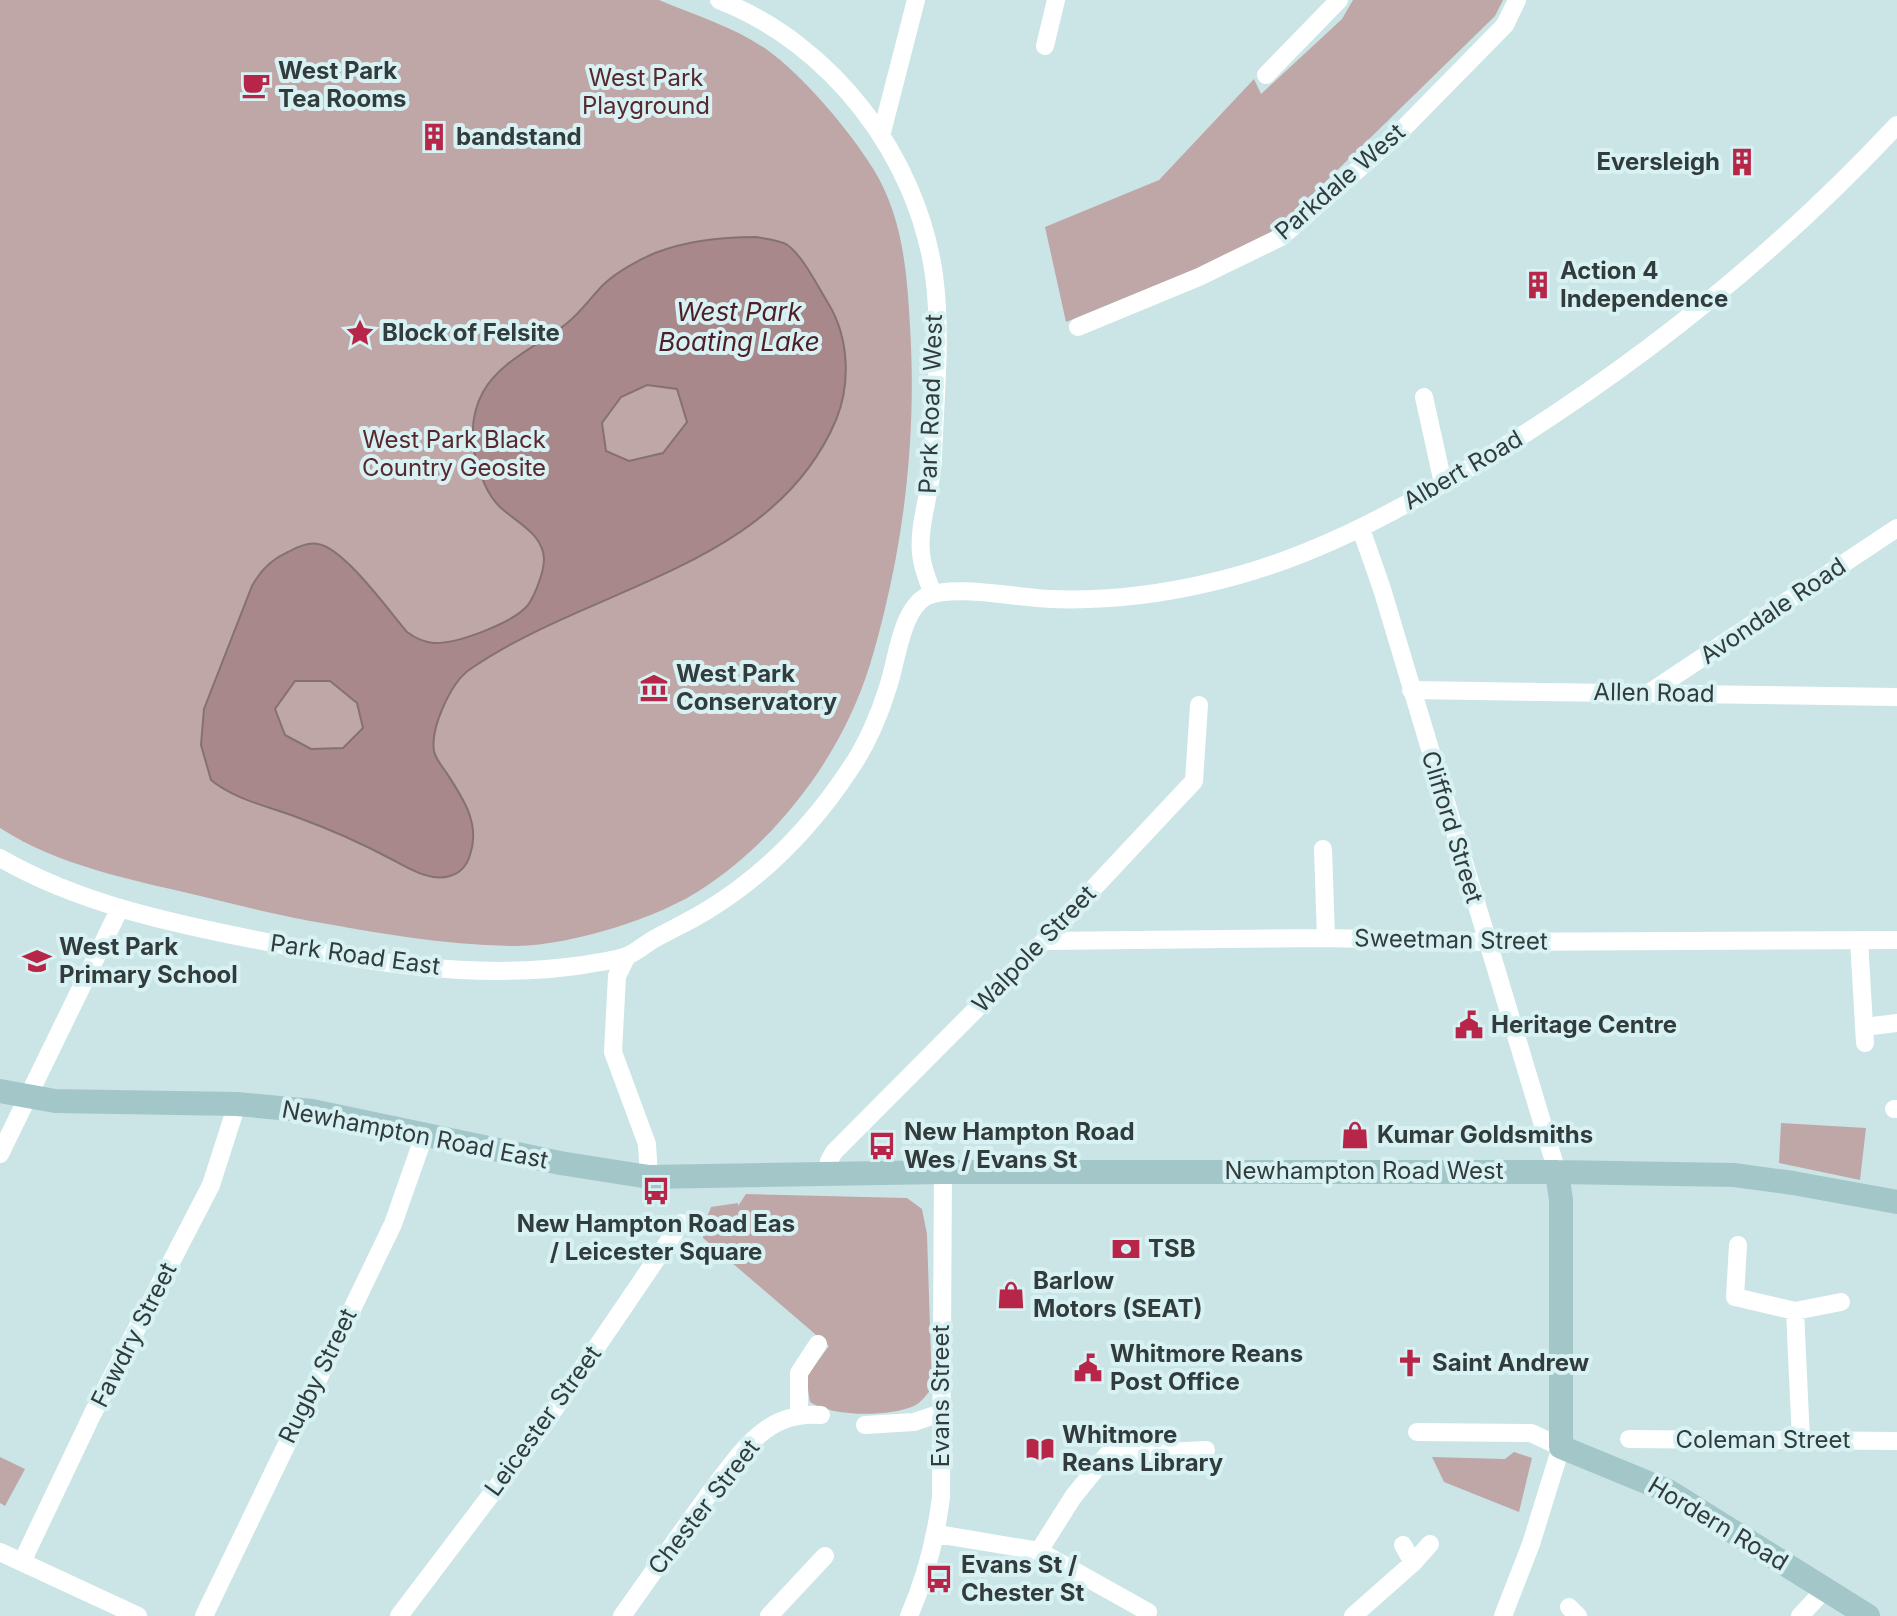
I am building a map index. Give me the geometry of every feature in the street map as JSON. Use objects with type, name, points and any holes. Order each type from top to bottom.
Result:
[{"type":"street","name":"Park Road West","points":[[719,0],[766,22],[800,45],[830,73],[881,136],[902,171],[921,213],[934,276],[937,344],[932,480],[921,552],[933,594]]},
{"type":"street","points":[[881,136],[916,0]]},
{"type":"street","points":[[1045,46],[1056,0]]},
{"type":"street","points":[[1266,75],[1339,0]]},
{"type":"street","name":"Parkdale West","points":[[1078,327],[1199,277],[1281,237],[1395,137],[1505,25],[1517,0]]},
{"type":"street","name":"Albert Road","points":[[933,594],[961,592],[1103,599],[1156,593],[1248,574],[1361,529],[1548,419],[1691,316],[1793,230],[1897,125]]},
{"type":"street","points":[[1424,397],[1443,483]]},
{"type":"street","name":"Avondale Road","points":[[1649,693],[1897,528]]},
{"type":"street","name":"Clifford Street","points":[[1361,529],[1382,589],[1557,1172]]},
{"type":"street","points":[[649,1177],[647,1144],[613,1052],[617,976],[627,956],[708,910],[762,871],[806,827],[853,765],[887,692],[907,618],[922,599],[933,594]]},
{"type":"street","name":"Allen Road","points":[[1411,690],[1897,697]]},
{"type":"street","name":"Walpole Street","points":[[829,1173],[829,1161],[834,1152],[1044,941],[1194,781],[1199,705]]},
{"type":"street","points":[[1323,849],[1326,938]]},
{"type":"street","name":"Park Road East","points":[[0,858],[43,881],[120,908],[187,926],[292,947],[450,969],[494,972],[538,971],[627,956]]},
{"type":"street","points":[[0,1154],[120,908]]},
{"type":"street","name":"Sweetman Street","points":[[1044,941],[1326,938],[1487,942],[1897,940]]},
{"type":"street","points":[[1859,940],[1865,1035],[1897,1023]]},
{"type":"street","name":"Newhampton Road East","points":[[0,1091],[26,1097],[90,1103],[237,1104],[312,1111],[560,1163],[649,1177],[829,1173]]},
{"type":"street","name":"Fawdry Street","points":[[22,1562],[93,1413],[211,1185],[237,1104]]},
{"type":"street","name":"Rugby Street","points":[[204,1616],[397,1214],[425,1133]]},
{"type":"street","name":"Evans Street","points":[[909,1616],[921,1589],[937,1534],[941,1497],[943,1172]]},
{"type":"street","points":[[1503,1616],[1531,1544],[1561,1447],[1561,1200],[1557,1172]]},
{"type":"street","name":"Newhampton Road West","points":[[829,1173],[1557,1172],[1734,1175],[1897,1202]]},
{"type":"street","name":"Leicester Street","points":[[399,1616],[543,1426],[681,1223]]},
{"type":"street","points":[[1738,1245],[1735,1297],[1795,1311],[1841,1302]]},
{"type":"street","points":[[1795,1311],[1801,1440]]},
{"type":"street","points":[[799,1415],[799,1373],[818,1344]]},
{"type":"street","points":[[865,1425],[914,1422],[941,1413]]},
{"type":"street","name":"Chester Street","points":[[622,1616],[681,1532],[759,1434],[799,1415],[821,1415]]},
{"type":"street","points":[[1417,1432],[1531,1433],[1561,1447]]},
{"type":"street","name":"Coleman Street","points":[[1629,1439],[1897,1441]]},
{"type":"street","name":"Hordern Road","points":[[1561,1447],[1668,1491],[1868,1616]]},
{"type":"street","points":[[1039,1551],[1073,1497],[1107,1455],[1206,1450]]},
{"type":"street","points":[[937,1534],[1039,1551],[1148,1612]]},
{"type":"street","points":[[1353,1616],[1430,1544]]},
{"type":"street","points":[[1403,1545],[1413,1563]]},
{"type":"street","points":[[0,1552],[138,1616]]},
{"type":"street","points":[[769,1616],[825,1556]]},
{"type":"street","points":[[1800,1616],[1825,1589]]},
{"type":"green space","name":"West Park Black Country Geosite","points":[[0,0],[659,0],[754,41],[795,73],[825,105],[852,138],[884,188],[902,246],[912,363],[908,471],[892,578],[874,653],[856,704],[838,740],[807,788],[749,853],[705,887],[640,919],[563,941],[517,946],[413,938],[267,912],[95,870],[46,852],[0,828]]},
{"type":"green space","points":[[1353,0],[1503,0],[1495,16],[1277,229],[1200,267],[1066,322],[1045,227],[1159,180],[1254,79],[1261,94],[1342,19]]},
{"type":"green space","points":[[1781,1123],[1866,1128],[1860,1180],[1779,1163]]},
{"type":"green space","points":[[746,1194],[907,1198],[922,1209],[927,1234],[932,1388],[919,1403],[903,1410],[861,1414],[832,1410],[810,1402],[806,1377],[829,1346],[703,1238],[711,1207],[738,1203],[738,1206]]},
{"type":"green space","points":[[1514,1452],[1532,1458],[1519,1512],[1444,1482],[1432,1457],[1505,1459]]},
{"type":"green space","points":[[0,1457],[25,1469],[5,1506],[0,1503]]},
{"type":"water","name":"West Park Boating Lake","points":[[743,237],[776,241],[792,249],[809,271],[835,316],[846,360],[844,391],[836,420],[807,470],[769,510],[724,542],[674,569],[517,641],[462,676],[443,707],[435,730],[434,751],[464,801],[471,821],[473,843],[463,868],[454,875],[443,877],[421,874],[335,832],[242,798],[211,780],[201,745],[204,709],[252,586],[267,566],[303,545],[318,544],[329,548],[353,568],[407,632],[430,642],[470,636],[521,612],[536,589],[544,559],[534,535],[494,500],[480,473],[474,451],[473,428],[483,392],[499,371],[566,324],[604,284],[628,267],[680,245]],"holes":[[[647,385],[677,389],[687,422],[663,453],[629,461],[606,451],[602,423],[621,397]],[[295,681],[330,681],[357,703],[363,728],[343,748],[311,749],[285,735],[275,709]]]},
{"type":"place","name":"West Park Tea Rooms","points":[[256,85]]},
{"type":"place","name":"bandstand","points":[[434,137]]},
{"type":"place","name":"Eversleigh","points":[[1742,162]]},
{"type":"place","name":"Action 4 Independence","points":[[1538,285]]},
{"type":"place","name":"Block of Felsite","points":[[360,333]]},
{"type":"place","name":"West Park Conservatory","points":[[654,688]]},
{"type":"place","name":"West Park Primary School","points":[[37,961]]},
{"type":"place","name":"Heritage Centre","points":[[1469,1025]]},
{"type":"place","name":"Kumar Goldsmiths","points":[[1355,1135]]},
{"type":"place","name":"New Hampton Road Wes / Evans St","points":[[882,1146]]},
{"type":"place","name":"New Hampton Road Eas / Leicester Square","points":[[656,1191]]},
{"type":"place","name":"TSB","points":[[1126,1249]]},
{"type":"place","name":"Barlow Motors (SEAT)","points":[[1011,1295]]},
{"type":"place","name":"Saint Andrew","points":[[1410,1363]]},
{"type":"place","name":"Whitmore Reans Post Office","points":[[1088,1368]]},
{"type":"place","name":"Whitmore Reans Library","points":[[1040,1449]]},
{"type":"place","name":"Evans St / Chester St","points":[[939,1579]]},
{"type":"park label","name":"West Park Playground","points":[[646,92]]}]
